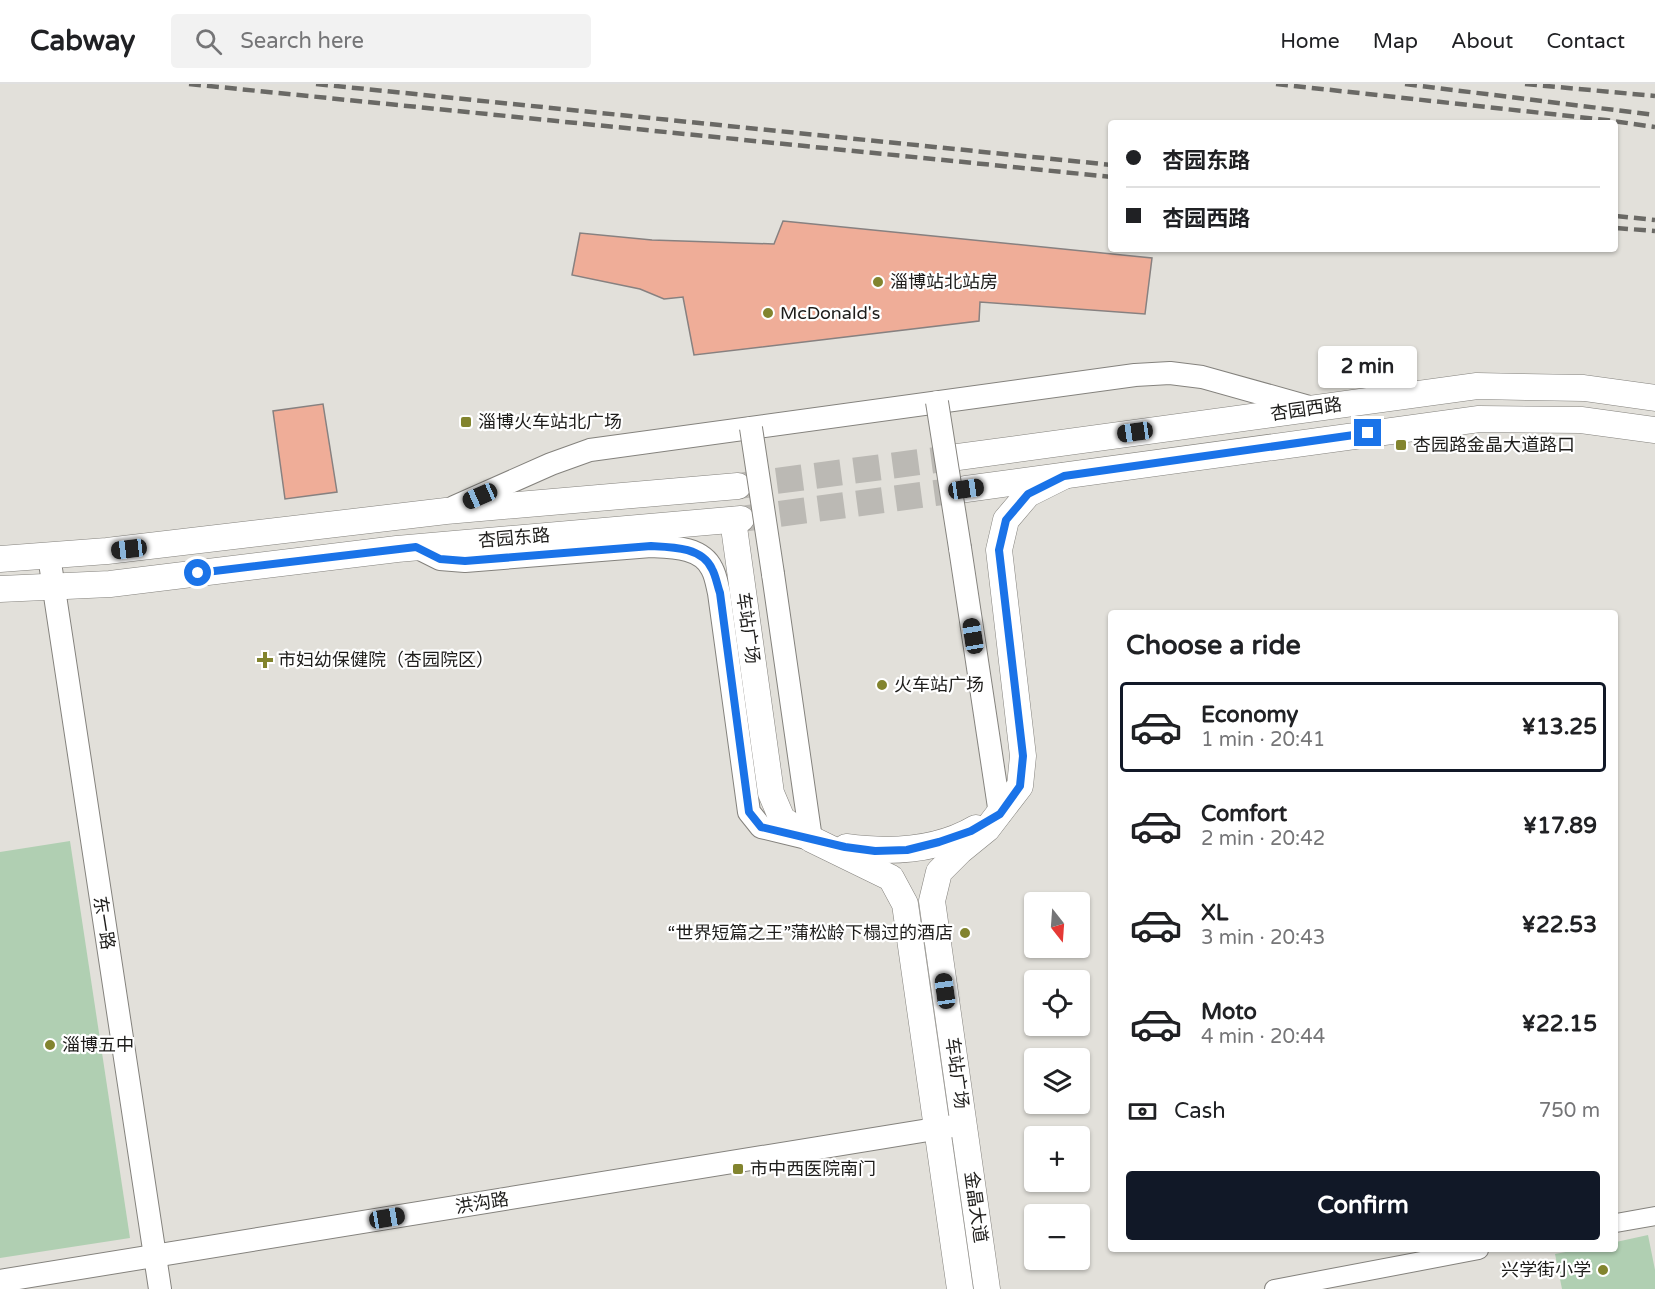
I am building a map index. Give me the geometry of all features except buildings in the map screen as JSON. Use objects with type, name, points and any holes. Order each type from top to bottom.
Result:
[{"type":"main road","name":"杏园西路","points":[[958,457],[1477,386],[1584,388],[1655,398]]},
{"type":"main road","name":"杏园西路","points":[[966,489],[1479,419],[1581,420],[1655,430]]},
{"type":"main road","name":"车站广场","points":[[964,1125],[932,901],[939,872],[960,851],[987,830],[1020,786],[1023,756],[999,550],[1006,520],[1028,494],[1064,476]]},
{"type":"main road","name":"杏园东路","points":[[0,559],[107,551],[446,511],[738,486]]},
{"type":"main road","name":"车站广场","points":[[737,520],[771,793],[782,819],[811,838],[891,878],[905,904],[937,1129]]},
{"type":"main road","name":"杏园东路","points":[[0,590],[110,584],[416,547],[737,520]]},
{"type":"main road","points":[[811,838],[875,851],[907,850],[971,831],[1000,814]]},
{"type":"main road","name":"金晶大道","points":[[964,1125],[987,1289]]},
{"type":"main road","name":"金晶大道","points":[[937,1129],[960,1289]]},
{"type":"street","points":[[446,511],[550,464],[590,450],[1135,375],[1202,377],[1313,408]]},
{"type":"street","points":[[937,402],[1000,814]]},
{"type":"street","points":[[416,547],[440,559],[465,561],[651,546],[677,547],[698,554],[712,567],[720,593],[749,812],[761,827],[811,838],[751,428]]},
{"type":"street","name":"东一路","points":[[49,556],[160,1289]]},
{"type":"street","name":"洪沟路","points":[[0,1281],[964,1125]]},
{"type":"street","points":[[1618,1223],[1655,1216]]},
{"type":"street","points":[[1274,1289],[1468,1252]]},
{"type":"green space","name":"淄博五中","points":[[70,841],[130,1238],[0,1258],[0,852]]},
{"type":"green space","name":"兴学街小学","points":[[1648,1235],[1655,1270],[1655,1289],[1562,1289],[1555,1254],[1618,1252],[1618,1242]]},
{"type":"tunnel","points":[[738,486],[958,457]]},
{"type":"tunnel","points":[[741,519],[966,489]]},
{"type":"railway","points":[[189,84],[1108,177]]},
{"type":"railway","points":[[316,84],[1108,165]]},
{"type":"railway","points":[[1276,84],[1606,120]]},
{"type":"railway","points":[[1405,84],[1655,115]]},
{"type":"railway","points":[[1525,84],[1655,96]]},
{"type":"railway","points":[[1618,122],[1655,127]]},
{"type":"railway","points":[[1618,216],[1655,220]]},
{"type":"railway","points":[[1618,228],[1655,231]]},
{"type":"place","name":"淄博站北站房","points":[[878,282]]},
{"type":"place","name":"McDonald's","points":[[768,313]]},
{"type":"place","name":"淄博火车站北广场","points":[[466,422]]},
{"type":"place","name":"杏园路金晶大道路口","points":[[1401,445]]},
{"type":"place","name":"市妇幼保健院（杏园院区）","points":[[265,660]]},
{"type":"place","name":"火车站广场","points":[[882,685]]},
{"type":"place","name":"“世界短篇之王”蒲松龄下榻过的酒店","points":[[965,933]]},
{"type":"place","name":"淄博五中","points":[[50,1045]]},
{"type":"place","name":"市中西医院南门","points":[[738,1169]]},
{"type":"place","name":"兴学街小学","points":[[1603,1270]]},
{"type":"route","points":[[198,573],[416,547],[440,559],[465,561],[651,546],[677,547],[698,554],[712,567],[720,593],[749,812],[761,827],[845,847],[875,851],[907,850],[971,831],[1000,814],[1020,786],[1023,756],[999,550],[1006,520],[1028,494],[1064,476],[1368,433]]}]
